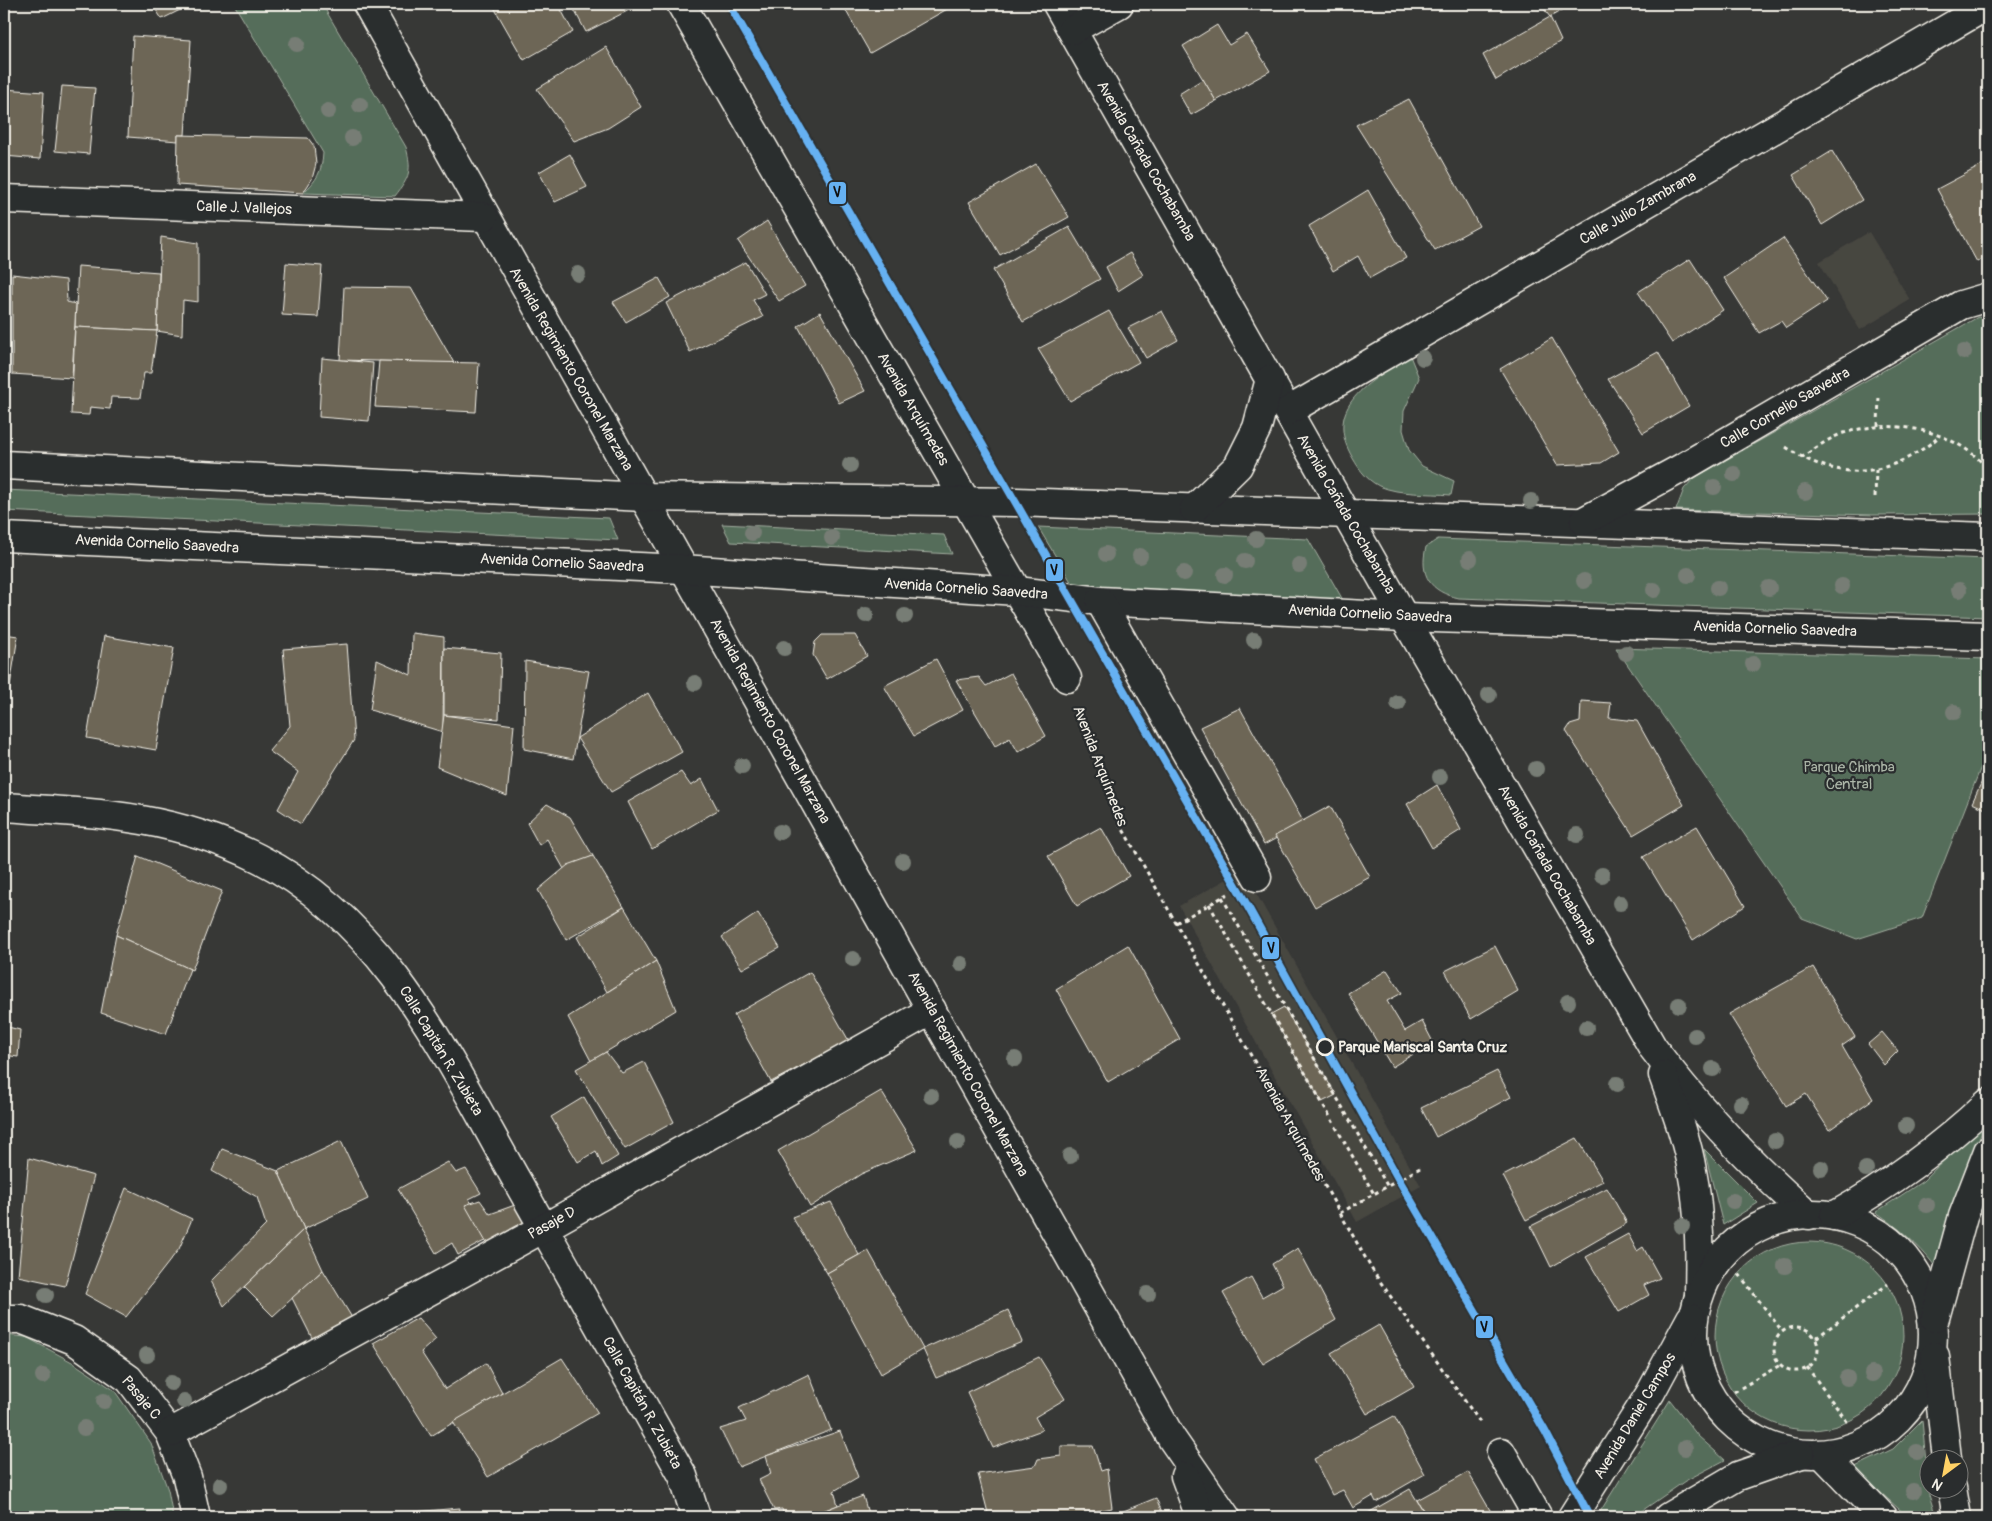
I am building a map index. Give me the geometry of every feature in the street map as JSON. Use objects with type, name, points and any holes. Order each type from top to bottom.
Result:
[{"type":"street","name":"Avenida Regimiento Coronel Marzana","points":[[367,4],[484,217],[644,497],[682,569],[716,626],[1172,1440],[1226,1517]]},
{"type":"street","name":"Avenida Arquímedes","points":[[681,4],[1067,678]]},
{"type":"street","name":"Avenida Cañada Cochabamba","points":[[1057,4],[1404,617],[1653,1048],[1688,1095],[1727,1139],[1821,1215]]},
{"type":"street","points":[[1072,30],[1119,4]]},
{"type":"street","name":"Calle Julio Zambrana","points":[[1288,411],[1988,5]]},
{"type":"street","name":"Calle J. Vallejos","points":[[4,199],[484,217]]},
{"type":"street","name":"Calle Cornelio Saavedra","points":[[1582,522],[1762,421],[1960,305],[1988,297]]},
{"type":"street","points":[[1194,509],[1238,466],[1257,428],[1270,379]]},
{"type":"street","points":[[4,465],[644,497],[966,502],[1346,513],[1408,517],[1988,537]]},
{"type":"street","name":"Avenida Cornelio Saavedra","points":[[4,537],[682,569],[1017,591],[1100,601],[1404,617],[1988,636]]},
{"type":"street","points":[[1100,601],[1257,877]]},
{"type":"street","name":"Calle Capitán R. Zubieta","points":[[4,808],[101,814],[164,823],[209,836],[260,859],[317,895],[371,944],[414,1001],[544,1228],[683,1476],[696,1517]]},
{"type":"street","name":"Pasaje D","points":[[170,1433],[544,1228],[932,1010]]},
{"type":"street","name":"Avenida Cañada Cochabamba","points":[[1653,1048],[1675,1108],[1692,1170],[1700,1233],[1697,1304],[1692,1336],[1698,1374],[1715,1407],[1743,1434],[1759,1442],[1812,1454]]},
{"type":"street","points":[[1821,1215],[1908,1170],[1952,1137],[1988,1103]]},
{"type":"street","points":[[1668,1517],[1738,1476],[1863,1441],[1890,1424],[1907,1407],[1921,1386],[1927,1371],[1934,1328],[1963,1216],[1988,1151]]},
{"type":"street","points":[[1821,1215],[1859,1223],[1881,1235],[1900,1251],[1927,1293],[1934,1328],[1946,1448]]},
{"type":"street","name":"Avenida Daniel Campos","points":[[1572,1517],[1651,1392],[1725,1255],[1747,1236],[1766,1225],[1821,1215]]},
{"type":"street","name":"Pasaje C","points":[[4,1319],[21,1320],[74,1340],[129,1380],[170,1433],[187,1477],[196,1517]]},
{"type":"street","name":"Avenida Regimiento Coronel Marzana","points":[[1172,1440],[1200,1517]]},
{"type":"street","points":[[1501,1452],[1538,1517]]},
{"type":"street","points":[[1812,1454],[1883,1517]]},
{"type":"street","points":[[1954,1498],[1957,1517]]},
{"type":"path","points":[[1878,426],[1880,388]]},
{"type":"path","points":[[1762,421],[1775,438],[1801,458],[1819,466],[1838,470],[1876,470],[1900,463],[1922,451],[1940,436]]},
{"type":"path","points":[[1801,458],[1824,442],[1850,431],[1878,426],[1910,427],[1940,436],[1964,448],[1988,469]]},
{"type":"path","points":[[1875,500],[1876,470]]},
{"type":"path","name":"Avenida Arquímedes","points":[[1067,678],[1120,824],[1374,1273],[1501,1452]]},
{"type":"path","points":[[1176,923],[1230,893]]},
{"type":"path","points":[[1222,897],[1388,1187]]},
{"type":"path","points":[[1209,904],[1374,1194]]},
{"type":"path","points":[[1340,1213],[1420,1168]]},
{"type":"path","points":[[1739,1274],[1782,1331]]},
{"type":"path","points":[[1816,1338],[1888,1284]]},
{"type":"path","points":[[1794,1326],[1800,1327],[1812,1333],[1816,1338],[1816,1358],[1807,1367],[1793,1370],[1780,1365],[1776,1359],[1774,1344],[1782,1331],[1794,1326]]},
{"type":"path","points":[[1734,1392],[1780,1365]]},
{"type":"path","points":[[1807,1367],[1848,1423]]},
{"type":"shaded area","points":[[1869,232],[1910,300],[1860,330],[1819,262]]},
{"type":"shaded area","points":[[1243,870],[1421,1186],[1357,1222],[1179,906]]},
{"type":"green space","points":[[234,4],[322,4],[406,147],[409,162],[407,178],[395,196],[303,193],[318,175],[323,153]]},
{"type":"green space","points":[[1978,317],[1988,319],[1988,514],[1874,515],[1676,510],[1684,489],[1694,478]]},
{"type":"green space","points":[[1410,356],[1419,378],[1404,411],[1403,430],[1409,450],[1422,466],[1454,481],[1451,495],[1405,492],[1379,486],[1370,480],[1359,467],[1350,453],[1344,435],[1343,420],[1348,406],[1357,394],[1382,374]]},
{"type":"green space","points":[[4,490],[609,518],[618,540],[4,511]]},
{"type":"green space","points":[[722,524],[944,535],[952,554],[731,542]]},
{"type":"green space","points":[[1038,527],[1308,539],[1343,600],[1076,590]]},
{"type":"green space","points":[[1438,539],[1988,559],[1988,617],[1459,598],[1434,587],[1426,574],[1424,557],[1426,547]]},
{"type":"green space","name":"Parque Chimba Central","points":[[1616,648],[1988,659],[1988,749],[1922,918],[1857,939],[1802,918]]},
{"type":"green space","points":[[1988,1117],[1950,1211],[1935,1266],[1908,1237],[1876,1212],[1923,1181]]},
{"type":"green space","points":[[1704,1149],[1758,1203],[1723,1225]]},
{"type":"green space","points":[[1809,1242],[1845,1249],[1861,1258],[1875,1270],[1887,1284],[1896,1300],[1903,1336],[1896,1372],[1887,1388],[1875,1402],[1861,1414],[1845,1423],[1809,1430],[1773,1423],[1757,1414],[1743,1402],[1731,1388],[1722,1372],[1715,1336],[1722,1300],[1731,1284],[1743,1270],[1757,1258],[1773,1249]]},
{"type":"green space","points":[[4,1335],[26,1337],[72,1362],[114,1390],[151,1443],[168,1490],[173,1517],[4,1517]]},
{"type":"green space","points":[[1670,1400],[1698,1436],[1725,1460],[1685,1481],[1633,1517],[1599,1517],[1598,1515]]},
{"type":"green space","points":[[1922,1420],[1925,1448],[1920,1448],[1920,1498],[1930,1498],[1936,1517],[1908,1517],[1853,1468],[1893,1449]]},
{"type":"building","points":[[152,4],[192,4],[162,19]]},
{"type":"building","points":[[492,4],[558,4],[573,32],[524,60]]},
{"type":"building","points":[[571,4],[641,4],[586,32]]},
{"type":"building","points":[[842,4],[956,4],[870,53]]},
{"type":"building","points":[[1540,4],[1573,4],[1550,17]]},
{"type":"building","points":[[1550,17],[1561,41],[1496,80],[1483,55]]},
{"type":"building","points":[[1217,25],[1229,45],[1247,34],[1270,71],[1216,101],[1183,46]]},
{"type":"building","points":[[133,36],[191,40],[185,135],[178,135],[178,141],[128,137]]},
{"type":"building","points":[[606,47],[641,107],[608,128],[574,141],[537,89]]},
{"type":"building","points":[[1203,79],[1216,101],[1191,115],[1179,94]]},
{"type":"building","points":[[62,86],[95,88],[89,154],[55,151]]},
{"type":"building","points":[[4,89],[44,92],[40,159],[4,156]]},
{"type":"building","points":[[1409,99],[1479,226],[1435,250],[1356,125]]},
{"type":"building","points":[[178,135],[308,138],[314,146],[316,164],[312,179],[303,193],[177,185]]},
{"type":"building","points":[[1832,151],[1862,200],[1822,225],[1793,175]]},
{"type":"building","points":[[570,154],[587,187],[555,202],[539,172]]},
{"type":"building","points":[[1988,162],[1988,256],[1977,262],[1937,189]]},
{"type":"building","points":[[1036,164],[1069,217],[1000,255],[969,202]]},
{"type":"building","points":[[1368,190],[1406,258],[1370,278],[1358,256],[1333,271],[1309,226]]},
{"type":"building","points":[[767,221],[805,286],[779,301],[738,241]]},
{"type":"building","points":[[1069,227],[1100,279],[1023,322],[993,270]]},
{"type":"building","points":[[161,237],[198,243],[198,302],[183,300],[182,335],[157,331]]},
{"type":"building","points":[[1783,238],[1827,301],[1786,328],[1781,321],[1759,333],[1724,278]]},
{"type":"building","points":[[1130,253],[1143,275],[1118,291],[1106,267]]},
{"type":"building","points":[[1690,259],[1723,310],[1672,343],[1638,292]]},
{"type":"building","points":[[746,262],[765,294],[753,300],[763,317],[690,352],[666,303]]},
{"type":"building","points":[[286,263],[322,266],[318,317],[282,315]]},
{"type":"building","points":[[78,266],[159,272],[157,331],[75,327]]},
{"type":"building","points":[[12,274],[66,280],[67,302],[76,304],[72,378],[12,374]]},
{"type":"building","points":[[659,278],[670,297],[626,322],[613,302]]},
{"type":"building","points":[[344,287],[411,288],[454,363],[340,360]]},
{"type":"building","points":[[1109,311],[1139,362],[1070,401],[1038,349]]},
{"type":"building","points":[[1162,311],[1178,340],[1146,358],[1128,328]]},
{"type":"building","points":[[820,312],[865,391],[839,403],[798,326]]},
{"type":"building","points":[[75,327],[157,331],[151,373],[144,373],[140,398],[111,397],[110,409],[90,407],[89,415],[71,414]]},
{"type":"building","points":[[1552,338],[1619,452],[1601,463],[1557,465],[1500,369]]},
{"type":"building","points":[[1658,352],[1689,406],[1643,433],[1608,379]]},
{"type":"building","points":[[322,358],[373,363],[369,421],[319,417]]},
{"type":"building","points":[[379,361],[479,363],[476,412],[375,407]]},
{"type":"building","points":[[412,633],[444,637],[443,732],[370,710],[377,660],[411,675]]},
{"type":"building","points":[[4,634],[18,636],[4,723]]},
{"type":"building","points":[[822,635],[855,635],[867,656],[827,679],[813,655],[815,642]]},
{"type":"building","points":[[104,636],[174,648],[156,750],[87,738]]},
{"type":"building","points":[[347,644],[354,740],[301,824],[278,809],[298,772],[269,751],[290,726],[283,649]]},
{"type":"building","points":[[444,648],[501,653],[499,719],[444,715]]},
{"type":"building","points":[[936,659],[963,710],[914,736],[884,686]]},
{"type":"building","points":[[525,661],[589,671],[573,759],[524,749]]},
{"type":"building","points":[[1011,673],[1046,736],[1018,752],[1010,738],[995,746],[956,680],[979,677],[986,686]]},
{"type":"building","points":[[648,693],[682,752],[611,792],[577,738]]},
{"type":"building","points":[[1581,701],[1611,703],[1609,718],[1637,721],[1684,805],[1633,835],[1566,731],[1570,725],[1580,722]]},
{"type":"building","points":[[1240,708],[1304,823],[1264,845],[1200,727]]},
{"type":"building","points":[[444,715],[514,725],[507,796],[437,767]]},
{"type":"building","points":[[681,772],[691,786],[702,779],[718,810],[652,849],[628,802]]},
{"type":"building","points":[[1983,779],[1988,782],[1988,810],[1972,803]]},
{"type":"building","points":[[1437,785],[1461,830],[1432,848],[1407,804]]},
{"type":"building","points":[[547,804],[570,817],[593,856],[564,869],[547,839],[539,845],[527,823]]},
{"type":"building","points":[[1330,806],[1370,877],[1315,907],[1275,836]]},
{"type":"building","points":[[1697,826],[1745,906],[1693,940],[1643,857]]},
{"type":"building","points":[[1101,827],[1129,876],[1077,906],[1048,856]]},
{"type":"building","points":[[138,856],[222,891],[192,970],[116,935]]},
{"type":"building","points":[[593,856],[624,907],[566,940],[538,890],[568,865]]},
{"type":"building","points":[[624,907],[656,961],[607,992],[577,937]]},
{"type":"building","points":[[758,913],[780,948],[742,969],[722,937]]},
{"type":"building","points":[[116,935],[190,969],[166,1034],[101,1013]]},
{"type":"building","points":[[1128,945],[1180,1039],[1108,1082],[1056,989]]},
{"type":"building","points":[[1495,946],[1518,991],[1471,1019],[1445,971]]},
{"type":"building","points":[[656,961],[676,1010],[591,1061],[568,1017]]},
{"type":"building","points":[[1813,967],[1855,1037],[1842,1046],[1873,1099],[1829,1130],[1806,1094],[1786,1106],[1729,1014]]},
{"type":"building","points":[[1387,970],[1402,993],[1387,1001],[1405,1031],[1422,1021],[1433,1042],[1392,1067],[1348,993]]},
{"type":"building","points":[[810,972],[849,1041],[771,1082],[734,1015]]},
{"type":"building","name":"Parque Mariscal Santa Cruz","points":[[1284,1007],[1336,1095],[1322,1102],[1271,1014]]},
{"type":"building","points":[[4,1026],[20,1030],[18,1057],[4,1055]]},
{"type":"building","points":[[1882,1032],[1898,1051],[1884,1065],[1868,1044]]},
{"type":"building","points":[[606,1052],[622,1073],[644,1062],[674,1122],[625,1149],[576,1069]]},
{"type":"building","points":[[1497,1071],[1511,1097],[1436,1137],[1421,1108]]},
{"type":"building","points":[[881,1091],[917,1150],[861,1174],[810,1207],[778,1151]]},
{"type":"building","points":[[584,1097],[618,1156],[602,1166],[596,1151],[578,1162],[551,1117]]},
{"type":"building","points":[[1577,1138],[1603,1181],[1526,1220],[1503,1176]]},
{"type":"building","points":[[341,1141],[368,1199],[304,1229],[278,1171]]},
{"type":"building","points":[[222,1149],[278,1171],[304,1229],[224,1306],[211,1281],[266,1225],[257,1197],[212,1171]]},
{"type":"building","points":[[29,1158],[94,1176],[65,1286],[18,1276]]},
{"type":"building","points":[[448,1162],[456,1173],[466,1169],[481,1193],[469,1199],[492,1237],[458,1255],[452,1243],[436,1253],[398,1189]]},
{"type":"building","points":[[126,1188],[192,1219],[179,1249],[126,1317],[85,1294]]},
{"type":"building","points":[[1607,1188],[1627,1223],[1551,1267],[1531,1226]]},
{"type":"building","points":[[480,1200],[490,1214],[515,1205],[528,1227],[490,1249],[465,1205]]},
{"type":"building","points":[[831,1202],[859,1255],[827,1273],[792,1217]]},
{"type":"building","points":[[304,1229],[323,1270],[273,1316],[244,1287]]},
{"type":"building","points":[[1628,1234],[1637,1251],[1643,1247],[1660,1278],[1644,1285],[1649,1295],[1619,1312],[1586,1257]]},
{"type":"building","points":[[1298,1248],[1336,1320],[1263,1364],[1223,1293],[1251,1277],[1262,1297],[1283,1285],[1272,1264]]},
{"type":"building","points":[[868,1250],[923,1349],[881,1374],[827,1273]]},
{"type":"building","points":[[323,1270],[357,1326],[317,1348],[292,1298]]},
{"type":"building","points":[[1008,1310],[1022,1342],[936,1378],[923,1349]]},
{"type":"building","points":[[418,1318],[436,1339],[421,1352],[445,1389],[486,1363],[502,1393],[431,1436],[373,1343]]},
{"type":"building","points":[[1379,1325],[1414,1387],[1367,1414],[1331,1353]]},
{"type":"building","points":[[1039,1357],[1065,1399],[1035,1417],[1042,1430],[993,1448],[967,1392]]},
{"type":"building","points":[[562,1358],[598,1413],[488,1477],[453,1422]]},
{"type":"building","points":[[809,1374],[831,1430],[739,1467],[720,1429],[746,1421],[739,1408]]},
{"type":"building","points":[[1394,1416],[1425,1474],[1376,1502],[1373,1496],[1353,1508],[1343,1490],[1332,1495],[1314,1459]]},
{"type":"building","points":[[840,1431],[858,1477],[834,1491],[838,1505],[808,1517],[784,1517],[782,1509],[774,1510],[759,1480],[771,1474],[766,1456]]},
{"type":"building","points":[[1061,1446],[1093,1446],[1101,1471],[1107,1469],[1112,1508],[1069,1517],[989,1517],[978,1474],[1035,1466],[1038,1459],[1061,1456]]},
{"type":"building","points":[[1468,1472],[1494,1517],[1427,1517],[1417,1500]]},
{"type":"building","points":[[1410,1489],[1427,1517],[1361,1517]]},
{"type":"building","points":[[863,1496],[869,1517],[808,1517],[838,1505]]},
{"type":"building","points":[[1156,1498],[1164,1517],[1117,1517],[1116,1514]]},
{"type":"building","points":[[460,1508],[459,1517],[354,1517]]},
{"type":"transit line","name":"V","points":[[729,4],[1238,889],[1399,1180],[1545,1431],[1590,1517]]},
{"type":"place","name":"Parque Mariscal Santa Cruz","points":[[1325,1047]]}]
